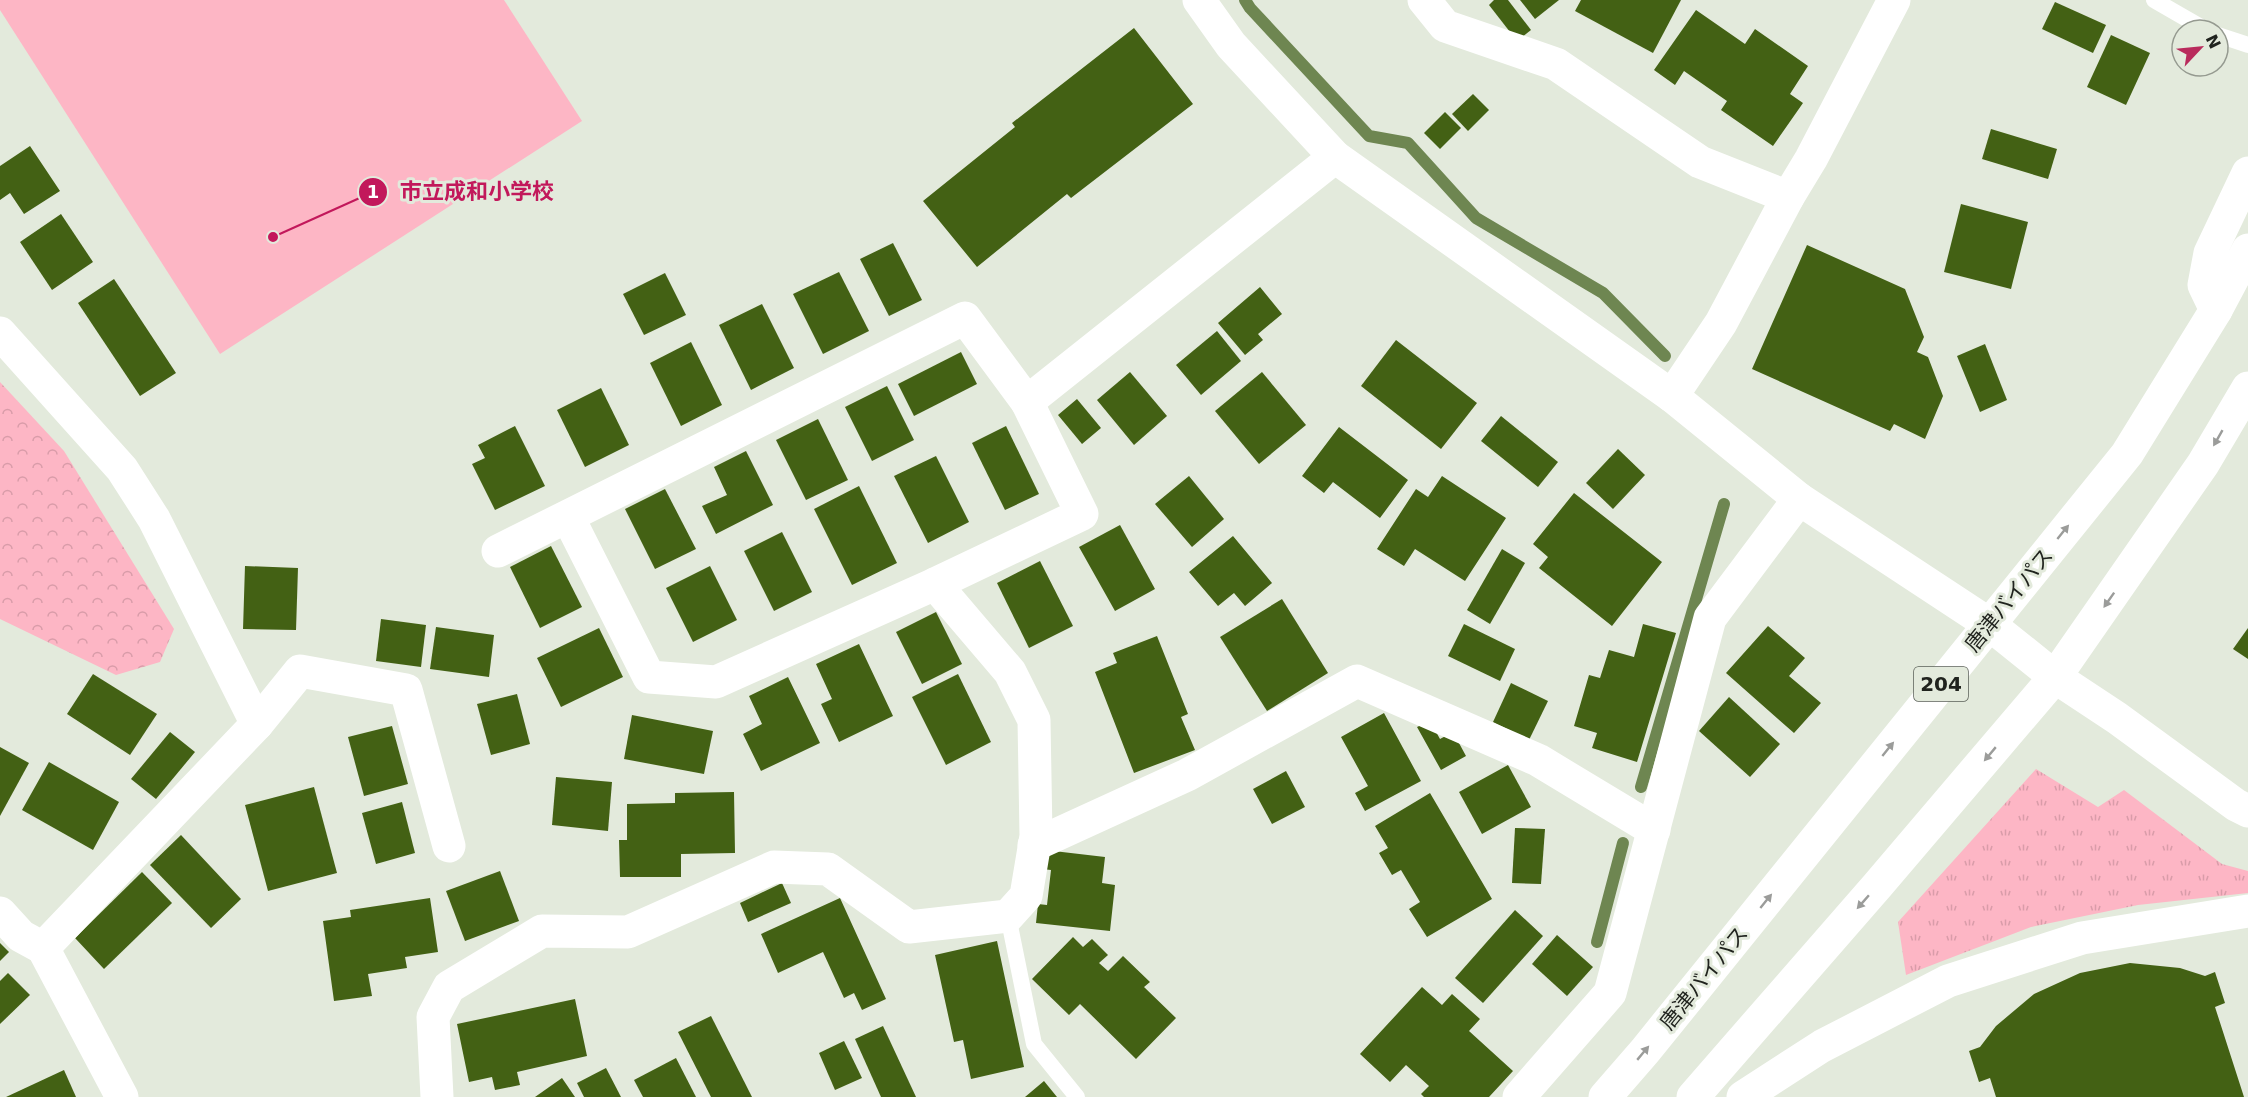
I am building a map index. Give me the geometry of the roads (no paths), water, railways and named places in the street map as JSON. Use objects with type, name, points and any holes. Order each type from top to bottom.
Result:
[{"type":"main road","points":[[1199,0],[1232,45],[1335,157],[1672,396],[1799,499],[1989,624],[2055,677],[2117,718],[2236,805],[2248,811]]},
{"type":"main road","points":[[1424,0],[1445,26],[1556,64],[1700,162],[1788,197]]},
{"type":"main road","points":[[1672,396],[1721,323],[1788,197],[1811,159],[1894,0]]},
{"type":"main road","points":[[1027,402],[1335,157]]},
{"type":"main road","points":[[2216,310],[2204,285],[2210,253],[2248,172]]},
{"type":"main road","name":"唐津バイパス","points":[[1605,1097],[1645,1051],[2127,454],[2216,310],[2248,250]]},
{"type":"main road","points":[[498,551],[965,318],[1027,402],[1082,514],[935,584],[716,682],[649,677],[568,517]]},
{"type":"main road","points":[[0,333],[122,469],[154,519],[257,724]]},
{"type":"main road","points":[[1693,1097],[2055,677],[2203,464],[2248,388]]},
{"type":"main road","points":[[1519,1097],[1610,993],[1710,618],[1799,499]]},
{"type":"main road","points":[[437,1097],[433,1017],[449,987],[542,931],[628,932],[774,867],[828,869],[909,927],[1008,916],[1026,896],[1034,845],[1034,720],[1010,672],[935,584]]},
{"type":"main road","points":[[43,948],[257,724],[300,671],[406,690],[449,846]]},
{"type":"main road","points":[[1034,845],[1188,775],[1357,681],[1538,760],[1654,830]]},
{"type":"main road","points":[[1743,1097],[1822,1046],[1948,981],[2082,938],[2248,911]]},
{"type":"main road","points":[[0,912],[21,936],[43,948],[122,1097]]},
{"type":"lane","points":[[2154,0],[2185,18]]},
{"type":"lane","points":[[2230,39],[2248,45]]},
{"type":"lane","points":[[1008,916],[1034,1044],[1077,1097]]},
{"type":"waterway","points":[[1245,0],[1369,136],[1408,143],[1476,218],[1603,293],[1665,356]]},
{"type":"waterway","points":[[1641,787],[1724,504]]},
{"type":"waterway","points":[[1597,942],[1623,843]]},
{"type":"place","name":"市立成和小学校","points":[[273,237]]}]
